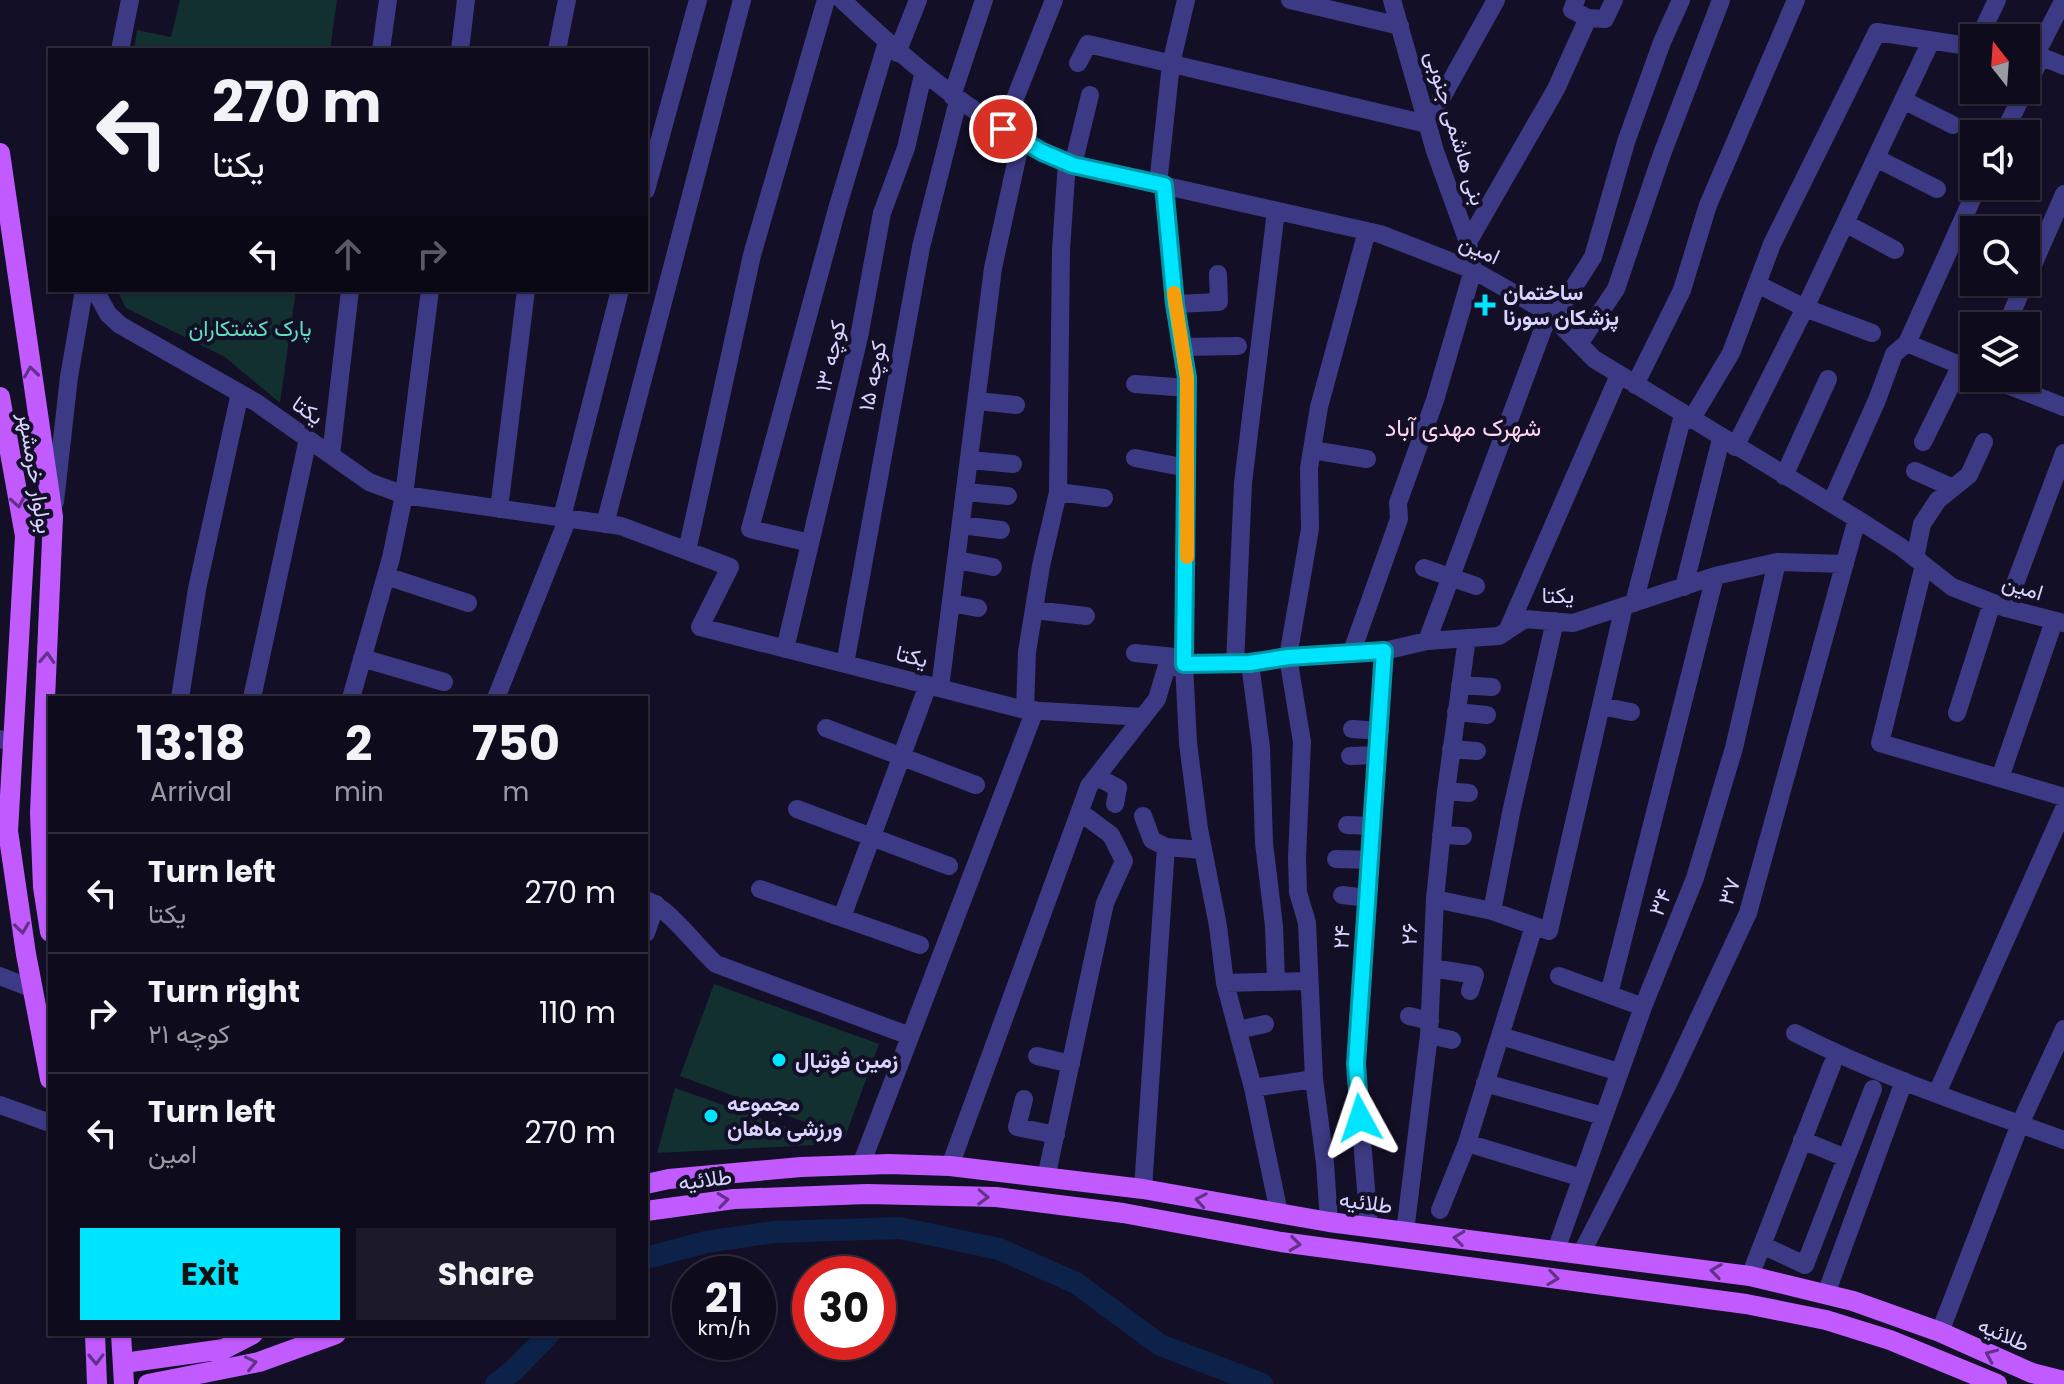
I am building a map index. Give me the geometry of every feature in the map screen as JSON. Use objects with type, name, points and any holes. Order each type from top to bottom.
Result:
[{"type":"main road","points":[[0,153],[53,517],[40,813],[43,887],[48,919]]},
{"type":"main road","name":"بولوار خرمشهر","points":[[0,397],[25,536],[4,831],[15,876],[48,1068]]},
{"type":"main road","points":[[0,856],[15,876]]},
{"type":"main road","name":"طلائیه","points":[[648,1184],[786,1168],[861,1165],[950,1166],[1143,1189],[1334,1222],[1750,1276],[1853,1301],[1940,1332],[2032,1373],[2064,1381]]},
{"type":"main road","name":"طلائیه","points":[[648,1211],[734,1199],[867,1194],[996,1197],[1123,1213],[1281,1242],[1746,1304],[1826,1320],[1890,1340],[1997,1384]]},
{"type":"main road","points":[[95,1336],[97,1384]]},
{"type":"main road","points":[[121,1336],[124,1374],[224,1349],[249,1336]]},
{"type":"main road","points":[[148,1384],[259,1362],[330,1336]]},
{"type":"street","points":[[120,48],[130,0]]},
{"type":"street","points":[[381,48],[388,0]]},
{"type":"street","points":[[460,48],[466,0]]},
{"type":"street","points":[[557,48],[567,0]]},
{"type":"street","points":[[648,183],[698,0]]},
{"type":"street","points":[[605,524],[742,0]]},
{"type":"street","points":[[687,551],[752,255],[826,0]]},
{"type":"street","points":[[810,543],[750,529],[837,209],[892,48],[918,0]]},
{"type":"street","name":"کوچه ۱۵","points":[[845,664],[921,247],[955,98],[984,0]]},
{"type":"street","points":[[1003,129],[1054,0]]},
{"type":"street","points":[[1185,0],[1171,64],[1161,184],[1187,388],[1184,661],[1188,743],[1225,983],[1253,1088],[1279,1213]]},
{"type":"street","points":[[1290,0],[1400,26]]},
{"type":"street","name":"بنی هاشمی جنوبی","points":[[1392,0],[1427,124],[1468,242],[1473,270]]},
{"type":"street","points":[[1078,63],[1088,44],[1427,124],[1496,0]]},
{"type":"street","points":[[1576,0],[1572,10],[1588,18],[1605,19],[1614,0]]},
{"type":"street","points":[[1427,641],[1552,316],[1593,257],[1626,142],[1662,42],[1681,0]]},
{"type":"street","points":[[1579,344],[1616,289],[1662,154],[1721,0]]},
{"type":"street","points":[[1508,630],[1627,380],[1682,290],[1708,205],[1796,0]]},
{"type":"street","points":[[1988,24],[1997,0]]},
{"type":"street","name":"امین","points":[[852,4],[892,48],[923,75],[1021,140],[1070,164],[1367,231],[1473,270],[1552,316],[1594,359],[1857,519],[1952,587],[1999,605],[2059,622]]},
{"type":"street","points":[[2040,44],[2061,5]]},
{"type":"street","points":[[1468,242],[1556,89],[1588,18]]},
{"type":"street","points":[[1440,1210],[1467,1143],[1501,1036],[1541,928],[1629,605],[1687,417],[1731,353],[1772,244],[1877,32],[1931,41],[1960,40]]},
{"type":"street","points":[[1684,587],[1728,443],[1805,308],[1931,41]]},
{"type":"street","points":[[2040,55],[2064,66]]},
{"type":"street","name":"کوچه ۱۳","points":[[785,649],[867,299],[882,213],[906,148],[923,75]]},
{"type":"street","points":[[861,1165],[1030,710],[1027,652],[1058,492],[1061,250],[1070,164],[1090,95]]},
{"type":"street","points":[[1903,100],[1953,125]]},
{"type":"street","points":[[842,917],[901,757],[934,687],[951,603],[993,268],[1021,140]]},
{"type":"street","points":[[1876,158],[1937,189]]},
{"type":"street","points":[[2040,249],[2064,194]]},
{"type":"street","points":[[1831,503],[1894,354],[1907,343],[1972,200]]},
{"type":"street","points":[[1276,211],[1243,483],[1242,663],[1261,748],[1264,843],[1274,926],[1276,982]]},
{"type":"street","points":[[1845,223],[1895,250]]},
{"type":"street","points":[[1336,1249],[1314,1079],[1307,923],[1298,892],[1302,742],[1288,657],[1310,529],[1309,468],[1319,407],[1367,231]]},
{"type":"street","points":[[1351,654],[1399,519],[1398,503],[1435,400],[1473,270]]},
{"type":"street","points":[[1175,304],[1219,302],[1218,274]]},
{"type":"street","points":[[1757,284],[1805,308],[1872,333]]},
{"type":"street","points":[[53,517],[69,377],[84,292]]},
{"type":"street","name":"یکتا","points":[[96,292],[108,314],[120,325],[240,393],[369,482],[404,495],[621,526],[730,567],[700,627],[1030,710],[1143,717]]},
{"type":"street","points":[[331,455],[350,292]]},
{"type":"street","points":[[352,696],[386,576],[404,495],[430,292]]},
{"type":"street","points":[[499,509],[526,292]]},
{"type":"street","points":[[497,696],[565,518],[620,292]]},
{"type":"street","points":[[1907,343],[1960,365]]},
{"type":"street","points":[[1182,347],[1238,346]]},
{"type":"street","points":[[1784,476],[1828,379]]},
{"type":"street","points":[[1923,442],[1960,380]]},
{"type":"street","points":[[1135,384],[1187,388]]},
{"type":"street","points":[[2026,392],[2064,407]]},
{"type":"street","points":[[180,696],[197,589],[240,393]]},
{"type":"street","points":[[977,401],[1016,405]]},
{"type":"street","points":[[252,696],[308,439]]},
{"type":"street","points":[[1984,442],[1969,475],[1938,500],[1922,524],[1920,562],[1880,743],[2064,797]]},
{"type":"street","points":[[1312,450],[1367,459]]},
{"type":"street","points":[[1957,713],[2064,453]]},
{"type":"street","points":[[1135,458],[1187,468]]},
{"type":"street","points":[[970,460],[1013,464]]},
{"type":"street","points":[[1915,471],[1953,488]]},
{"type":"street","points":[[966,492],[1008,496]]},
{"type":"street","points":[[1058,492],[1104,498]]},
{"type":"street","name":"۳۷","points":[[1581,1254],[1668,1084],[1748,913],[1857,519]]},
{"type":"street","points":[[961,525],[1001,530]]},
{"type":"street","points":[[1465,541],[1483,550]]},
{"type":"street","points":[[957,560],[993,567]]},
{"type":"street","name":"یکتا","points":[[1135,653],[1184,661],[1242,663],[1384,651],[1427,641],[1499,636],[1525,619],[1573,623],[1715,576],[1777,562],[1845,564]]},
{"type":"street","name":"۳۴","points":[[1556,1250],[1643,1007],[1695,878],[1734,748],[1777,562]]},
{"type":"street","points":[[1424,568],[1476,586]]},
{"type":"street","points":[[386,576],[468,603]]},
{"type":"street","points":[[1609,994],[1715,576]]},
{"type":"street","points":[[951,603],[978,608]]},
{"type":"street","points":[[1034,610],[1086,616]]},
{"type":"street","points":[[1492,911],[1555,621]]},
{"type":"street","points":[[2000,778],[2059,622]]},
{"type":"street","name":"۲۶","points":[[1405,1232],[1429,1028],[1441,835],[1467,638]]},
{"type":"street","name":"۲۴","points":[[1369,1227],[1356,1064],[1384,651]]},
{"type":"street","points":[[362,658],[444,682]]},
{"type":"street","points":[[950,1166],[1089,786],[1157,699],[1166,669],[1184,661]]},
{"type":"street","points":[[1460,685],[1492,687]]},
{"type":"street","points":[[1601,706],[1631,712]]},
{"type":"street","points":[[1456,712],[1487,715]]},
{"type":"street","points":[[826,728],[976,785]]},
{"type":"street","points":[[1352,729],[1380,731]]},
{"type":"street","points":[[1451,749],[1477,751]]},
{"type":"street","points":[[1350,756],[1378,755]]},
{"type":"street","points":[[1097,777],[1118,788],[1115,804]]},
{"type":"street","points":[[1446,791],[1469,793]]},
{"type":"street","points":[[797,809],[949,866]]},
{"type":"street","points":[[1937,1093],[2064,809]]},
{"type":"street","points":[[1046,1178],[1105,903],[1124,861],[1111,835],[1080,812]]},
{"type":"street","points":[[1143,816],[1152,840],[1166,847],[1203,850]]},
{"type":"street","points":[[1347,825],[1373,826]]},
{"type":"street","points":[[1441,835],[1463,836]]},
{"type":"street","points":[[1143,1189],[1166,847]]},
{"type":"street","points":[[1336,859],[1371,860]]},
{"type":"street","points":[[760,889],[920,945]]},
{"type":"street","points":[[1342,895],[1368,898]]},
{"type":"street","points":[[1435,899],[1492,911],[1541,928]]},
{"type":"street","points":[[651,902],[716,964],[910,1036]]},
{"type":"street","points":[[1432,968],[1475,975],[1470,991]]},
{"type":"street","points":[[0,976],[33,989]]},
{"type":"street","points":[[1559,976],[1643,1007]]},
{"type":"street","points":[[1225,983],[1308,981]]},
{"type":"street","points":[[1409,1016],[1452,1040]]},
{"type":"street","points":[[1238,1030],[1265,1024]]},
{"type":"street","points":[[1940,1332],[2020,1124],[2064,1029]]},
{"type":"street","points":[[1795,1033],[1838,1055],[2064,1140]]},
{"type":"street","points":[[1501,1036],[1619,1072]]},
{"type":"street","points":[[1037,1056],[1071,1064]]},
{"type":"street","points":[[1750,1276],[1832,1065]]},
{"type":"street","points":[[1253,1088],[1314,1079]]},
{"type":"street","points":[[1826,1294],[1904,1081]]},
{"type":"street","points":[[1485,1083],[1603,1116]]},
{"type":"street","points":[[1762,1245],[1805,1265],[1873,1089]]},
{"type":"street","points":[[1024,1099],[1017,1127],[1056,1135]]},
{"type":"street","points":[[0,1105],[48,1122]]},
{"type":"street","points":[[1802,1140],[1846,1158]]},
{"type":"street","points":[[1467,1143],[1582,1178]]},
{"type":"green space","points":[[180,0],[337,0],[330,48],[134,48],[137,30],[171,37]]},
{"type":"green space","name":"پارک کشتکاران","points":[[118,292],[296,292],[280,403],[225,357],[126,308]]},
{"type":"green space","name":"زمین فوتبال","points":[[714,984],[879,1044],[845,1137],[680,1076]]},
{"type":"green space","name":"مجموعه ورزشی ماهان","points":[[675,1088],[835,1144],[657,1153]]},
{"type":"waterway","points":[[648,1257],[706,1242],[774,1232],[900,1228],[999,1249],[1076,1283],[1160,1345],[1262,1384]]},
{"type":"waterway","points":[[496,1384],[547,1336]]},
{"type":"slow traffic","points":[[1174,293],[1187,378],[1187,557]]},
{"type":"place","name":"ساختمان پزشکان سورنا","points":[[1485,305]]},
{"type":"place","name":"زمین فوتبال","points":[[779,1060]]},
{"type":"place","name":"مجموعه ورزشی ماهان","points":[[711,1116]]},
{"type":"district","name":"شهرک مهدی آباد","points":[[1463,428]]},
{"type":"route","points":[[1003,129],[1042,152],[1073,165],[1164,185],[1175,304],[1187,378],[1184,664],[1250,663],[1288,657],[1384,651],[1356,1064],[1360,1118]]}]
